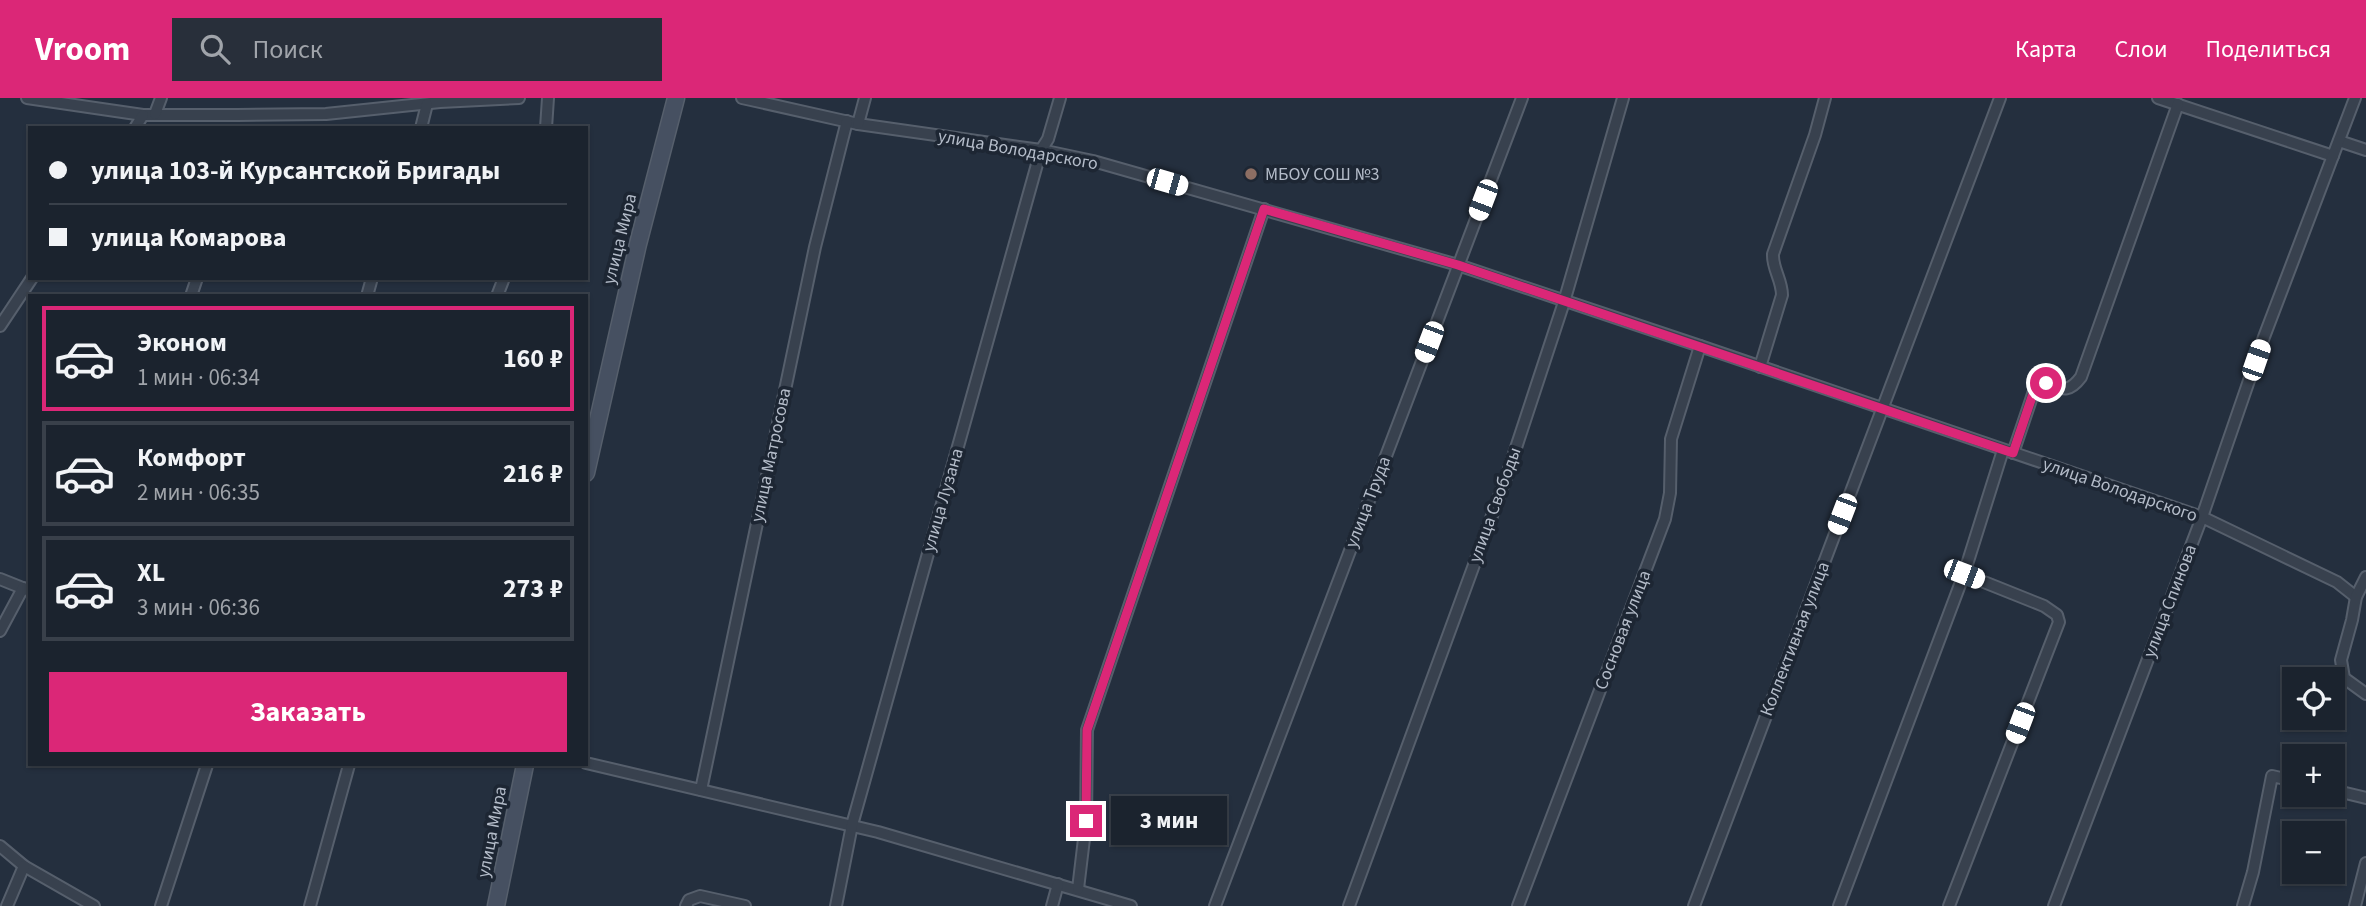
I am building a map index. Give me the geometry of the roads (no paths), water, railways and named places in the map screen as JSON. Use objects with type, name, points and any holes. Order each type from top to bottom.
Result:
[{"type":"main road","name":"улица Мира","points":[[588,464],[638,244],[676,98]]},
{"type":"main road","name":"улица Мира","points":[[496,906],[525,766]]},
{"type":"street","points":[[27,98],[149,114],[237,115],[326,114],[481,99],[519,98]]},
{"type":"street","points":[[137,126],[161,98]]},
{"type":"street","points":[[546,126],[548,98]]},
{"type":"street","name":"улица Володарского","points":[[742,98],[852,123],[1041,150],[1093,161],[1458,265],[2202,517],[2337,582],[2356,597]]},
{"type":"street","name":"улица Матросова","points":[[701,790],[815,247],[852,123],[865,98]]},
{"type":"street","name":"улица Лузана","points":[[836,906],[852,825],[1041,150],[1048,139],[1060,98]]},
{"type":"street","name":"улица Труда","points":[[1214,906],[1522,98]]},
{"type":"street","name":"улица Свободы","points":[[1349,906],[1508,472],[1564,302],[1623,98]]},
{"type":"street","points":[[1760,368],[1782,295],[1782,284],[1772,262],[1773,254],[1815,135],[1825,98]]},
{"type":"street","name":"Коллективная улица","points":[[1693,906],[2000,98]]},
{"type":"street","points":[[2158,98],[2333,156]]},
{"type":"street","name":"улица Спинова","points":[[2054,906],[2202,517],[2264,337],[2355,98]]},
{"type":"street","points":[[422,126],[427,104]]},
{"type":"street","points":[[1839,906],[2008,452],[2035,388],[2046,383],[2065,390],[2074,386],[2081,377],[2178,104]]},
{"type":"street","points":[[235,126],[237,115]]},
{"type":"street","points":[[2339,141],[2366,150]]},
{"type":"street","points":[[1078,889],[1086,821],[1087,730],[1264,209]]},
{"type":"street","points":[[0,326],[32,280]]},
{"type":"street","name":"Сосновая улица","points":[[1518,906],[1664,519],[1670,493],[1671,439],[1700,346]]},
{"type":"street","points":[[1949,906],[2059,622],[2057,615],[2044,606],[1964,574]]},
{"type":"street","points":[[2366,577],[2356,597],[2353,620],[2341,660],[2344,678],[2366,694]]},
{"type":"street","points":[[0,579],[26,589],[0,631]]},
{"type":"street","points":[[588,763],[852,825],[1131,906]]},
{"type":"street","points":[[161,906],[207,766]]},
{"type":"street","points":[[310,906],[349,766]]},
{"type":"street","points":[[2243,906],[2253,872],[2272,775],[2282,778]]},
{"type":"street","points":[[2345,793],[2366,798]]},
{"type":"street","points":[[0,846],[24,866],[94,906]]},
{"type":"street","points":[[2355,906],[2366,863]]},
{"type":"street","points":[[7,906],[24,866]]},
{"type":"street","points":[[1052,906],[1058,884]]},
{"type":"street","points":[[686,906],[690,900],[700,896],[745,906]]},
{"type":"place","name":"МБОУ СОШ №3","points":[[1251,174]]}]
